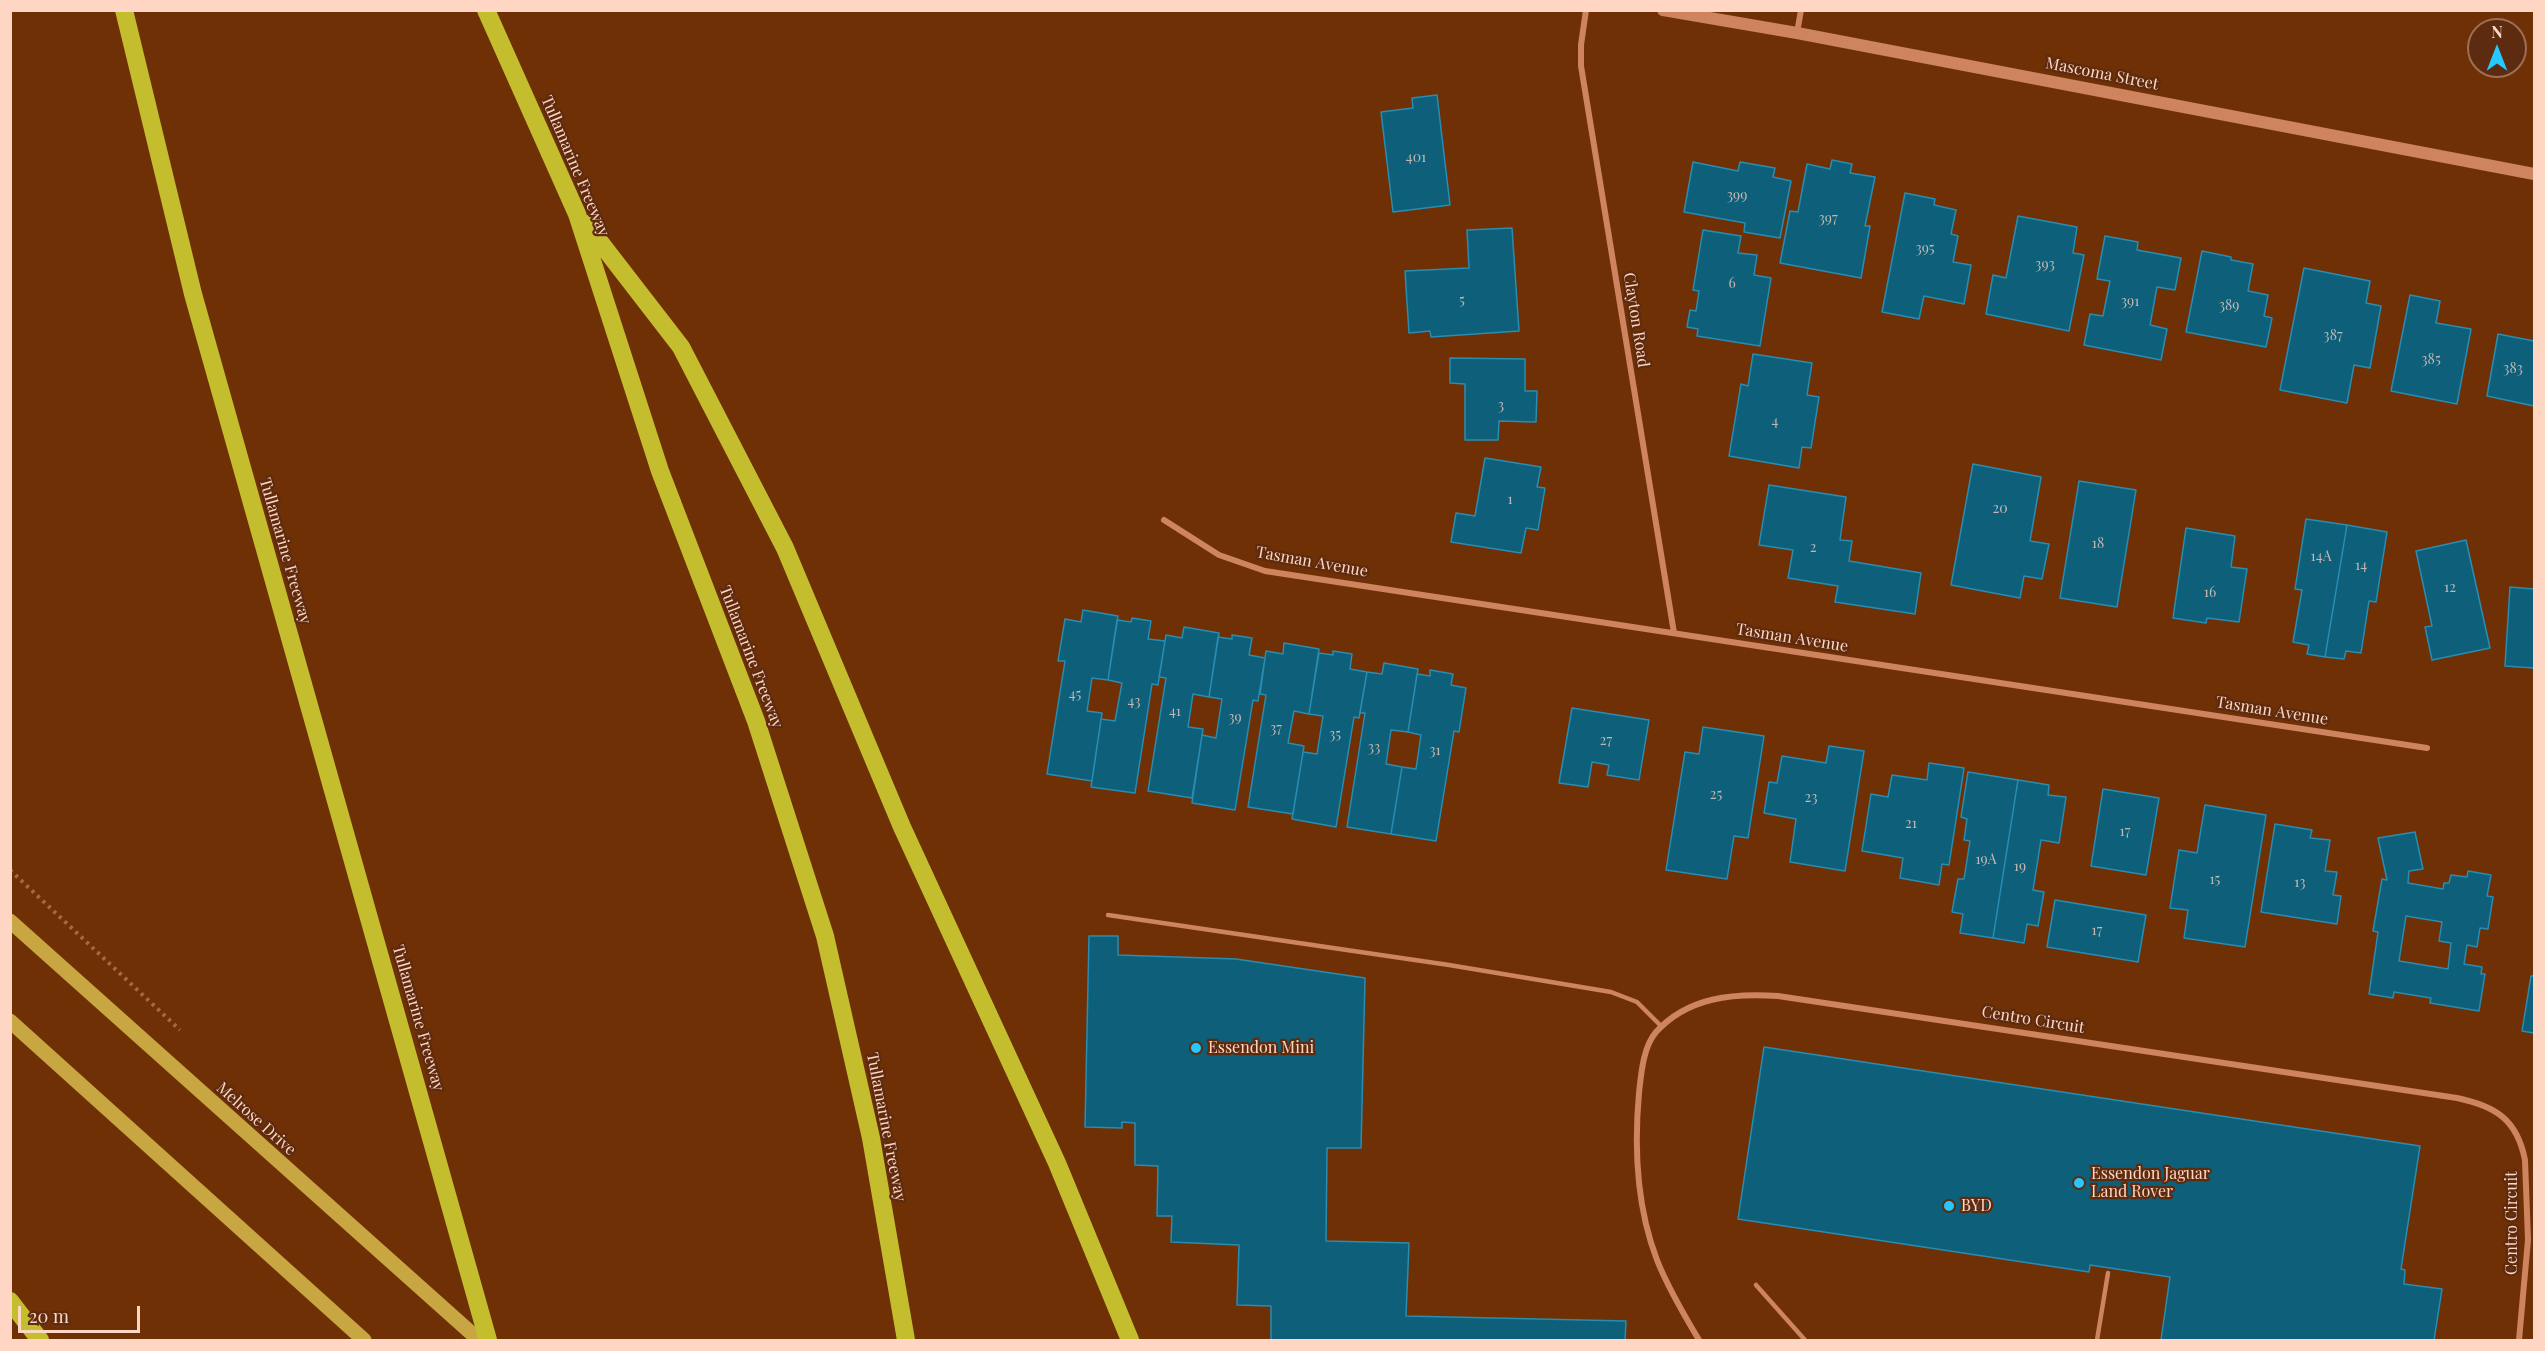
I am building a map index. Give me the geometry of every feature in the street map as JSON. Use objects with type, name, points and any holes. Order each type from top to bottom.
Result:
[{"type":"highway","name":"Tullamarine Freeway","points":[[124,10],[193,294],[488,1341]]},
{"type":"highway","name":"Tullamarine Freeway","points":[[486,10],[577,214],[660,471],[756,721],[825,936],[871,1138],[906,1341]]},
{"type":"highway","points":[[577,214],[681,347],[785,548],[902,827],[1056,1163],[1130,1341]]},
{"type":"highway","points":[[10,1301],[40,1341]]},
{"type":"main road","name":"Mascoma Street","points":[[1663,10],[1797,33],[2535,174]]},
{"type":"main road","name":"Melrose Drive","points":[[10,921],[479,1341]]},
{"type":"main road","points":[[10,1021],[362,1339]]},
{"type":"street","name":"Clayton Road","points":[[1586,10],[1581,45],[1581,66],[1674,633]]},
{"type":"street","points":[[1797,33],[1801,10]]},
{"type":"street","name":"Tasman Avenue","points":[[1164,520],[1220,555],[1265,571],[2427,748]]},
{"type":"street","name":"Centro Circuit","points":[[1699,1341],[1657,1260],[1641,1195],[1637,1144],[1641,1078],[1645,1058],[1654,1034],[1668,1021],[1694,1005],[1719,996],[1747,994],[1778,996],[2480,1103],[2499,1113],[2513,1128],[2523,1149],[2525,1160],[2528,1240],[2519,1341]]},
{"type":"lane","points":[[1108,915],[1437,963],[1611,992],[1637,1002],[1662,1027]]},
{"type":"lane","points":[[2097,1341],[2108,1274]]},
{"type":"lane","points":[[1756,1285],[1805,1341]]},
{"type":"building","points":[[1437,95],[1450,205],[1393,212],[1381,112],[1413,108],[1412,98]]},
{"type":"building","points":[[1832,160],[1852,164],[1850,173],[1875,177],[1865,226],[1870,226],[1861,278],[1780,263],[1790,211],[1798,212],[1807,164],[1830,169]]},
{"type":"building","points":[[1693,162],[1738,171],[1740,162],[1775,168],[1773,177],[1791,181],[1780,238],[1744,232],[1745,223],[1684,212]]},
{"type":"building","points":[[1905,193],[1935,199],[1934,205],[1956,210],[1951,234],[1958,236],[1953,262],[1971,265],[1964,304],[1924,296],[1919,319],[1882,312]]},
{"type":"building","points":[[2018,216],[2077,227],[2073,253],[2084,255],[2069,331],[1986,314],[1993,275],[2006,278]]},
{"type":"building","points":[[1512,228],[1519,331],[1431,337],[1430,331],[1409,333],[1405,271],[1469,268],[1467,230]]},
{"type":"building","points":[[1703,230],[1741,236],[1738,253],[1757,255],[1754,275],[1771,278],[1760,346],[1697,336],[1698,329],[1687,327],[1690,310],[1696,311],[1699,291],[1693,290]]},
{"type":"building","points":[[2105,236],[2138,242],[2137,250],[2181,258],[2175,290],[2157,287],[2150,325],[2167,329],[2161,360],[2084,345],[2090,314],[2103,316],[2110,281],[2097,279]]},
{"type":"building","points":[[2202,251],[2253,264],[2248,291],[2268,295],[2264,316],[2272,318],[2266,347],[2186,332]]},
{"type":"building","points":[[2304,268],[2370,281],[2366,303],[2381,306],[2370,368],[2354,365],[2347,403],[2280,390]]},
{"type":"building","points":[[2410,295],[2440,301],[2436,323],[2471,329],[2457,404],[2391,391]]},
{"type":"building","points":[[2498,334],[2534,341],[2534,406],[2487,396]]},
{"type":"building","points":[[1753,354],[1812,363],[1807,395],[1819,397],[1811,448],[1802,447],[1799,468],[1729,456],[1741,384],[1748,386]]},
{"type":"building","points":[[1450,358],[1525,359],[1525,391],[1537,391],[1536,422],[1499,421],[1498,440],[1465,440],[1465,384],[1450,383]]},
{"type":"building","points":[[1485,458],[1541,467],[1537,487],[1545,488],[1538,530],[1526,528],[1521,553],[1451,542],[1456,513],[1475,516]]},
{"type":"building","points":[[1973,464],[2041,477],[2030,541],[2049,544],[2042,579],[2024,576],[2020,598],[1951,585]]},
{"type":"building","points":[[2079,481],[2136,490],[2117,607],[2060,598]]},
{"type":"building","points":[[1769,485],[1846,497],[1840,540],[1852,541],[1849,561],[1921,573],[1915,614],[1835,602],[1838,586],[1788,578],[1793,550],[1759,545]]},
{"type":"building","points":[[2306,519],[2347,525],[2325,657],[2307,654],[2309,645],[2293,642],[2302,590],[2295,589]]},
{"type":"building","points":[[2347,525],[2387,532],[2376,602],[2369,601],[2361,653],[2346,651],[2344,659],[2325,657]]},
{"type":"building","points":[[2186,528],[2235,536],[2231,567],[2247,569],[2239,622],[2207,618],[2206,623],[2173,618]]},
{"type":"building","points":[[2466,540],[2490,648],[2432,660],[2425,627],[2432,626],[2416,551]]},
{"type":"building","points":[[2510,587],[2534,589],[2534,668],[2505,666]]},
{"type":"building","points":[[1083,610],[1118,616],[1108,680],[1092,678],[1087,711],[1102,713],[1092,781],[1047,774],[1065,661],[1058,661],[1065,619],[1081,622]]},
{"type":"building","points":[[1132,618],[1151,621],[1148,639],[1165,641],[1158,685],[1152,684],[1135,793],[1091,787],[1101,719],[1115,721],[1122,683],[1108,680],[1117,620],[1131,622]]},
{"type":"building","points":[[1184,627],[1219,633],[1209,697],[1193,694],[1188,727],[1203,729],[1192,798],[1148,791],[1166,678],[1159,677],[1166,635],[1182,638]]},
{"type":"building","points":[[1232,635],[1252,638],[1249,655],[1265,658],[1258,701],[1253,700],[1235,810],[1192,803],[1202,735],[1216,738],[1222,699],[1209,697],[1218,637],[1232,639]]},
{"type":"building","points":[[1284,643],[1319,649],[1309,714],[1294,711],[1288,743],[1304,746],[1293,814],[1248,807],[1266,695],[1260,694],[1266,651],[1283,654]]},
{"type":"building","points":[[1333,651],[1352,654],[1350,669],[1367,672],[1359,718],[1354,717],[1336,827],[1292,819],[1303,752],[1317,754],[1323,716],[1309,714],[1319,653],[1333,655]]},
{"type":"building","points":[[1384,663],[1418,669],[1408,732],[1391,730],[1386,764],[1402,767],[1391,834],[1347,827],[1365,713],[1360,713],[1367,672],[1382,674]]},
{"type":"building","points":[[1430,670],[1453,674],[1451,685],[1466,688],[1459,732],[1454,731],[1436,841],[1391,834],[1402,767],[1416,769],[1421,735],[1408,732],[1417,674],[1430,676]]},
{"type":"building","points":[[1572,708],[1649,720],[1639,780],[1607,775],[1609,765],[1592,762],[1588,787],[1559,783]]},
{"type":"building","points":[[1703,727],[1764,736],[1748,838],[1734,836],[1727,879],[1666,870],[1685,752],[1699,754]]},
{"type":"building","points":[[1829,746],[1864,751],[1845,871],[1790,862],[1796,819],[1764,813],[1769,782],[1777,783],[1782,756],[1826,763]]},
{"type":"building","points":[[1929,763],[1964,768],[1949,865],[1942,864],[1939,885],[1900,878],[1903,858],[1862,851],[1871,794],[1888,797],[1892,775],[1927,780]]},
{"type":"building","points":[[1968,772],[2018,780],[1993,938],[1960,933],[1963,914],[1952,912],[1958,879],[1964,879],[1970,841],[1964,840],[1967,819],[1961,817]]},
{"type":"building","points":[[2018,780],[2049,785],[2048,795],[2066,797],[2059,843],[2041,840],[2033,890],[2044,892],[2038,926],[2027,924],[2024,943],[1993,938]]},
{"type":"building","points":[[2103,789],[2159,798],[2146,875],[2091,866]]},
{"type":"building","points":[[2205,805],[2266,815],[2245,947],[2184,938],[2188,910],[2170,908],[2179,850],[2197,853]]},
{"type":"building","points":[[2275,824],[2312,830],[2310,838],[2330,840],[2325,871],[2337,872],[2333,895],[2341,896],[2337,924],[2261,912]]},
{"type":"building","points":[[2415,832],[2423,869],[2409,871],[2408,883],[2443,889],[2444,883],[2449,883],[2451,875],[2467,877],[2468,871],[2491,875],[2487,896],[2493,897],[2488,929],[2480,928],[2477,947],[2467,945],[2464,964],[2482,967],[2481,974],[2485,974],[2479,1011],[2430,1003],[2431,998],[2394,992],[2393,998],[2369,994],[2378,932],[2373,931],[2382,879],[2387,880],[2378,838]],"holes":[[[2406,916],[2442,922],[2439,941],[2451,943],[2448,969],[2399,961]]]},
{"type":"building","points":[[2055,900],[2146,915],[2138,962],[2047,947]]},
{"type":"building","points":[[1089,936],[1118,936],[1118,955],[1236,959],[1365,978],[1361,1148],[1327,1148],[1326,1241],[1409,1243],[1406,1316],[1626,1321],[1625,1340],[1271,1340],[1271,1306],[1237,1305],[1239,1245],[1171,1242],[1172,1216],[1157,1216],[1158,1166],[1135,1165],[1135,1123],[1122,1122],[1122,1128],[1085,1127]]},
{"type":"building","points":[[2531,976],[2534,976],[2534,1033],[2522,1031]]},
{"type":"building","name":"Essendon Jaguar Land Rover","points":[[1764,1047],[2420,1146],[2401,1269],[2405,1270],[2404,1284],[2442,1289],[2434,1340],[2161,1340],[2170,1277],[2090,1265],[2089,1272],[1738,1219]]},
{"type":"place","name":"Essendon Mini","points":[[1196,1048]]},
{"type":"place","name":"Essendon Jaguar Land Rover","points":[[2079,1183]]},
{"type":"place","name":"BYD","points":[[1949,1206]]}]
